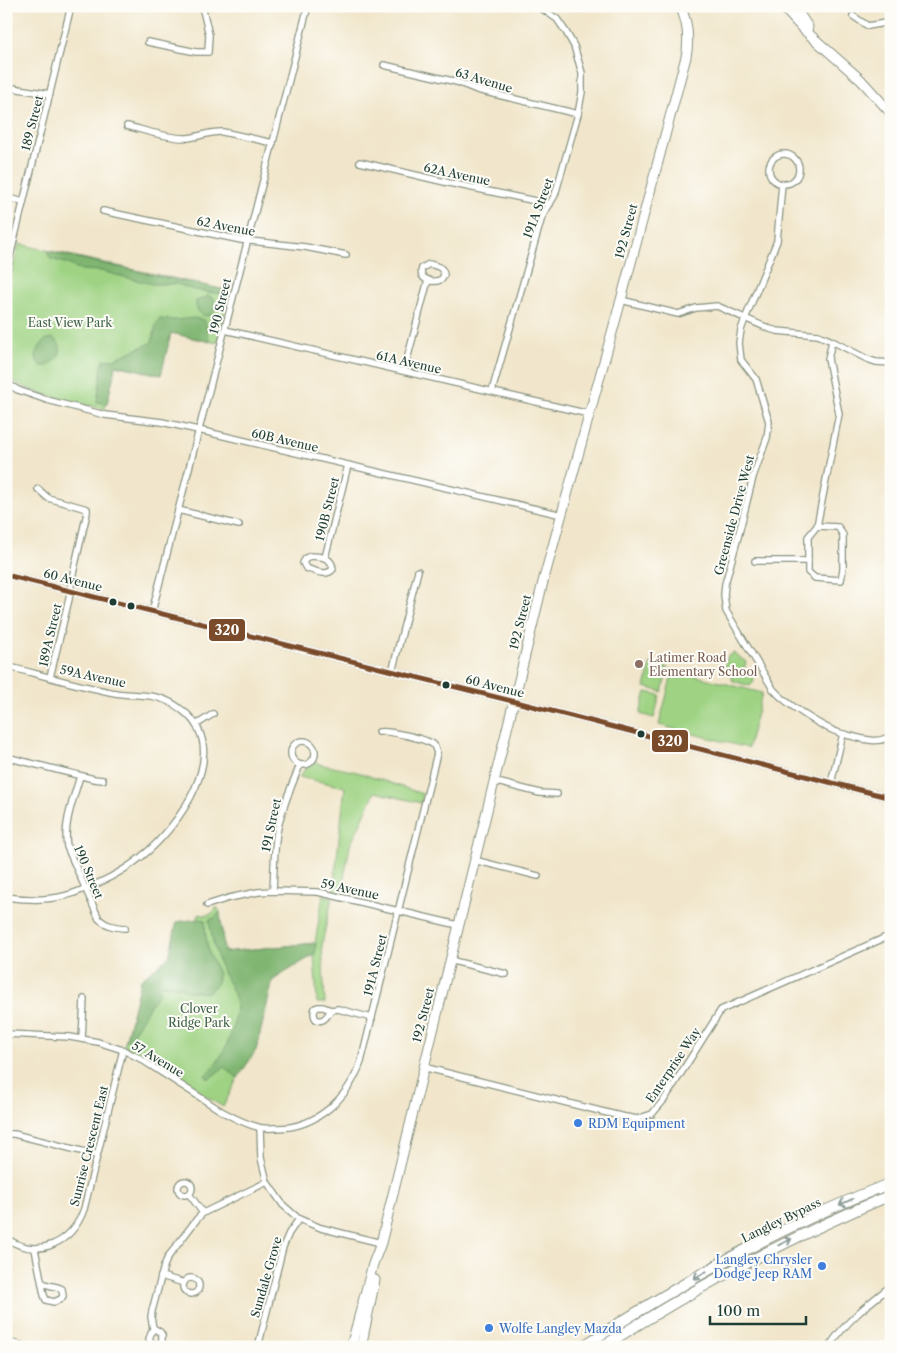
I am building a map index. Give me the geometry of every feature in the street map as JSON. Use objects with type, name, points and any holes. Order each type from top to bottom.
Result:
[{"type":"highway","name":"Langley Bypass","points":[[582,1347],[638,1311],[715,1266],[785,1230],[891,1183]]},
{"type":"highway","name":"Langley Bypass","points":[[602,1347],[717,1277],[796,1237],[890,1195]]},
{"type":"highway","points":[[6,1344],[20,1347]]},
{"type":"main road","points":[[782,6],[802,28],[861,80],[891,113]]},
{"type":"main road","points":[[794,6],[806,25],[854,69],[861,80]]},
{"type":"main road","name":"192 Street","points":[[351,1347],[380,1243],[543,582],[686,57],[687,34],[683,8]]},
{"type":"main road","name":"192 Street","points":[[361,1347],[378,1265],[380,1243]]},
{"type":"street","name":"189 Street","points":[[6,273],[71,6]]},
{"type":"street","points":[[148,42],[196,52],[208,52],[209,35],[202,6]]},
{"type":"street","name":"190 Street","points":[[152,612],[308,6]]},
{"type":"street","name":"191A Street","points":[[492,390],[542,217],[555,195],[578,114],[582,92],[582,73],[574,46],[557,19],[538,6]]},
{"type":"street","points":[[853,16],[868,26],[891,22]]},
{"type":"street","name":"63 Avenue","points":[[384,65],[578,114]]},
{"type":"street","points":[[6,87],[50,94]]},
{"type":"street","points":[[128,126],[186,138],[215,131],[273,143]]},
{"type":"street","points":[[783,154],[796,160],[799,170],[792,182],[782,184],[773,180],[768,171],[768,166],[774,157],[783,154]]},
{"type":"street","name":"62A Avenue","points":[[360,162],[550,204]]},
{"type":"street","name":"Greenside Drive West","points":[[782,184],[777,240],[741,330],[739,352],[741,360],[756,379],[769,422],[768,432],[752,477],[725,584],[724,604],[726,611],[778,695],[826,728],[843,734],[874,740],[882,740],[891,734]]},
{"type":"street","points":[[6,197],[23,202]]},
{"type":"street","name":"62 Avenue","points":[[103,211],[247,241],[305,247],[346,255]]},
{"type":"street","points":[[404,371],[428,280]]},
{"type":"street","points":[[621,300],[678,314],[696,308],[716,306],[777,331],[818,335],[832,340],[867,359],[891,363]]},
{"type":"street","name":"61A Avenue","points":[[224,330],[492,390],[589,414]]},
{"type":"street","points":[[818,526],[838,527],[843,535],[843,569],[841,580],[816,578],[808,572],[808,537],[818,526],[839,414],[828,359],[832,340]]},
{"type":"street","name":"60B Avenue","points":[[6,383],[18,390],[47,400],[105,416],[162,422],[562,515]]},
{"type":"street","name":"190B Street","points":[[325,558],[348,465]]},
{"type":"street","name":"189A Street","points":[[38,489],[48,498],[83,506],[87,509],[50,677]]},
{"type":"street","points":[[178,510],[239,526]]},
{"type":"street","name":"190B Street","points":[[310,556],[325,558],[332,564],[333,569],[326,574],[306,568],[303,563],[310,556]]},
{"type":"street","points":[[755,561],[808,561]]},
{"type":"street","points":[[392,672],[418,571]]},
{"type":"street","name":"60 Avenue","points":[[6,574],[891,798]]},
{"type":"street","name":"59A Avenue","points":[[6,666],[110,692],[149,695],[165,699],[186,713],[196,725]]},
{"type":"street","points":[[6,897],[29,900],[50,899],[74,893],[129,866],[148,851],[162,838],[177,819],[193,792],[202,768],[203,754],[203,744],[196,725],[213,714]]},
{"type":"street","name":"191A Street","points":[[260,1128],[292,1127],[321,1115],[334,1105],[351,1084],[359,1069],[436,752],[434,745],[428,741],[388,732],[379,732]]},
{"type":"street","points":[[831,783],[843,734]]},
{"type":"street","name":"191 Street","points":[[302,740],[310,742],[315,749],[314,758],[310,764],[300,765],[294,761],[291,755],[294,744],[302,740]]},
{"type":"street","points":[[6,757],[103,780]]},
{"type":"street","name":"191 Street","points":[[272,891],[277,832],[286,801],[300,765]]},
{"type":"street","name":"190 Street","points":[[80,776],[67,827],[66,840],[70,855],[99,918],[104,924],[125,928]]},
{"type":"street","points":[[493,781],[540,793],[557,794]]},
{"type":"street","points":[[474,860],[538,876]]},
{"type":"street","name":"59 Avenue","points":[[207,905],[245,894],[272,891],[318,892],[458,925]]},
{"type":"street","name":"Enterprise Way","points":[[424,1066],[636,1119],[652,1114],[664,1100],[721,1010],[891,936]]},
{"type":"street","points":[[449,960],[506,974]]},
{"type":"street","points":[[82,1039],[84,999]]},
{"type":"street","points":[[331,1010],[338,1009],[372,1018]]},
{"type":"street","name":"57 Avenue","points":[[6,1034],[82,1039],[123,1050],[139,1058],[223,1112],[260,1128]]},
{"type":"street","name":"Sunrise Crescent East","points":[[34,1248],[50,1246],[72,1232],[77,1225],[84,1209],[123,1050]]},
{"type":"street","points":[[260,1128],[261,1158],[267,1182],[283,1205],[299,1219],[321,1228],[380,1243]]},
{"type":"street","points":[[6,1134],[14,1134],[97,1154]]},
{"type":"street","points":[[153,1328],[151,1318],[161,1276],[168,1257],[191,1226],[203,1213],[267,1182]]},
{"type":"street","points":[[189,1194],[203,1213]]},
{"type":"street","name":"Sundale Grove","points":[[256,1346],[283,1246],[299,1219]]},
{"type":"street","points":[[6,1238],[16,1245],[34,1248],[42,1282]]},
{"type":"street","points":[[161,1276],[184,1283]]},
{"type":"street","points":[[829,1347],[855,1315],[891,1286]]},
{"type":"green space","name":"East View Park","points":[[19,244],[230,291],[217,343],[171,333],[161,375],[116,365],[105,409],[39,393],[15,382],[6,376],[6,293]]},
{"type":"green space","points":[[48,251],[225,290],[224,293],[213,293],[194,290],[177,284],[152,284],[101,271],[82,270],[51,259]]},
{"type":"green space","points":[[207,295],[214,299],[215,306],[214,311],[207,316],[199,313],[196,301],[208,297]]},
{"type":"green space","points":[[194,318],[205,320],[210,342],[171,333],[161,375],[116,365],[107,404],[97,402],[103,360],[114,359],[151,343],[156,324],[160,319]]},
{"type":"green space","points":[[52,338],[59,343],[58,357],[47,366],[42,366],[37,362],[36,352],[45,340]]},
{"type":"green space","points":[[734,653],[746,662],[743,673],[753,676],[754,682],[750,686],[733,681],[729,672],[724,669],[728,656]]},
{"type":"green space","points":[[651,663],[668,668],[662,692],[645,687]]},
{"type":"green space","points":[[673,670],[762,693],[748,748],[659,725]]},
{"type":"green space","points":[[646,692],[660,695],[654,718],[640,714]]},
{"type":"green space","points":[[315,761],[319,764],[357,772],[423,794],[421,803],[375,792],[350,846],[341,893],[333,891],[345,787],[299,777]]},
{"type":"green space","name":"Clover Ridge Park","points":[[323,895],[332,897],[322,944],[325,1003],[317,1003],[314,954],[273,980],[256,1050],[239,1075],[223,1107],[151,1060],[124,1046],[141,979],[169,957],[177,922],[198,919],[200,914],[210,914],[217,907],[220,912],[224,952],[315,943]]},
{"type":"green space","points":[[220,912],[224,952],[316,943],[315,954],[273,980],[256,1050],[238,1078],[224,1067],[210,1078],[207,1078],[205,1075],[212,1069],[224,1051],[229,1040],[236,1007],[233,991],[217,957],[209,920]]},
{"type":"green space","points":[[205,920],[208,948],[218,974],[216,984],[207,993],[187,991],[181,987],[160,985],[158,987],[159,993],[131,1036],[128,1040],[126,1039],[141,979],[169,957],[177,922]]},
{"type":"transit line","name":"320","points":[[6,575],[891,798]]},
{"type":"place","name":"Latimer Road Elementary School","points":[[639,664]]},
{"type":"place","name":"RDM Equipment","points":[[578,1123]]},
{"type":"place","name":"Langley Chrysler Dodge Jeep RAM","points":[[822,1266]]},
{"type":"place","name":"Wolfe Langley Mazda","points":[[489,1328]]}]
